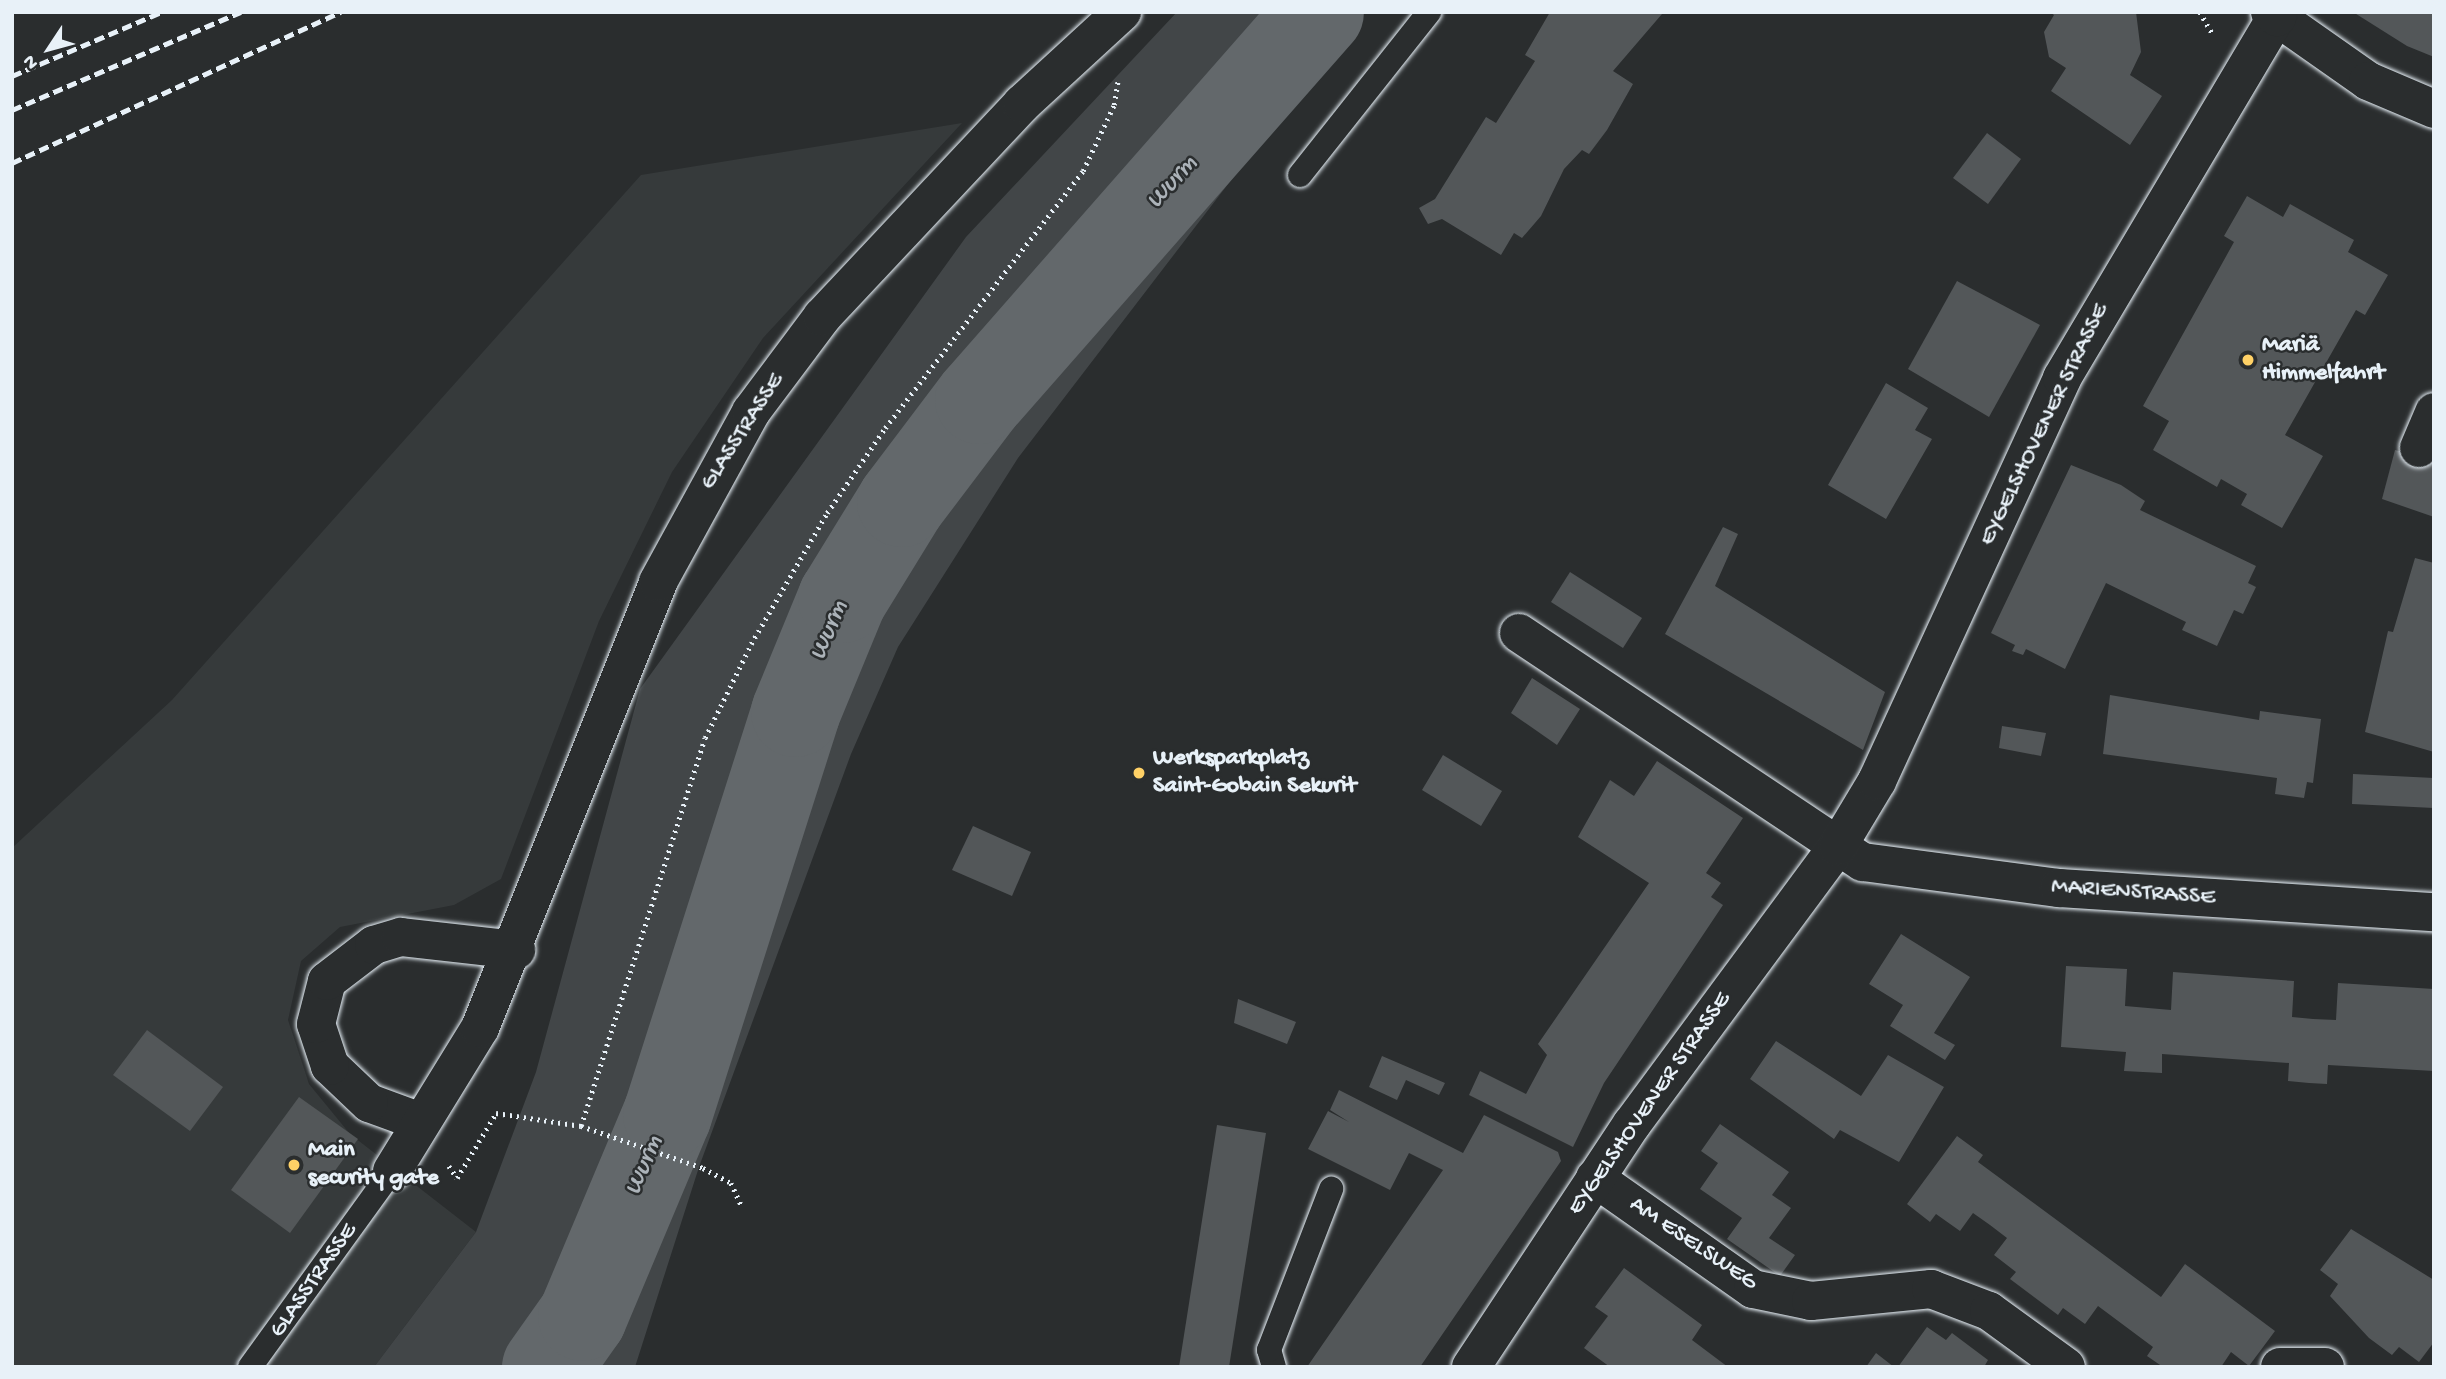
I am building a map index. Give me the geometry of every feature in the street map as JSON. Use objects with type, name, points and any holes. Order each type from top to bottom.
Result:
[{"type":"street","name":"GLASSTRASSE","points":[[391,1171],[480,1028],[516,950],[658,582],[751,412],[822,317],[1022,104],[1122,12]]},
{"type":"street","points":[[2275,14],[2368,81],[2434,109]]},
{"type":"street","name":"EYGELSHOVENER STRASSE","points":[[1471,1367],[1595,1178],[1838,846],[1930,672],[2062,378],[2275,14]]},
{"type":"street","points":[[2419,448],[2434,412]]},
{"type":"street","points":[[1519,633],[1838,846]]},
{"type":"street","name":"MARIENSTRASSE","points":[[1838,846],[1863,862],[1893,868],[2059,888],[2434,912]]},
{"type":"street","points":[[421,1122],[369,1103],[330,1066],[316,1024],[327,981],[374,944],[401,937],[516,950]]},
{"type":"street","name":"AM ESELSWEG","points":[[1595,1178],[1753,1289],[1811,1301],[1931,1289],[1989,1311],[2066,1367]]},
{"type":"street","points":[[2280,1367],[2325,1367]]},
{"type":"lane","points":[[1300,175],[1429,12]]},
{"type":"lane","name":"GLASSTRASSE","points":[[250,1367],[391,1171]]},
{"type":"lane","points":[[1275,1367],[1269,1350],[1331,1189]]},
{"type":"path","points":[[581,1126],[705,738],[751,644],[827,513],[885,428],[1083,171],[1114,105],[1120,65]]},
{"type":"path","points":[[457,1178],[496,1113],[581,1126],[699,1167],[731,1183],[742,1206]]},
{"type":"shaded area","points":[[1177,12],[1360,12],[1018,458],[898,647],[851,754],[699,1167],[635,1367],[374,1367],[476,1232],[536,1072],[640,689],[966,237]]},
{"type":"shaded area","points":[[962,123],[763,338],[672,472],[599,621],[501,879],[454,905],[340,927],[301,961],[288,1020],[309,1084],[350,1134],[476,1232],[374,1367],[12,1367],[12,848],[172,700],[641,175]]},
{"type":"building","points":[[1550,12],[1662,14],[1613,71],[1633,84],[1607,130],[1589,154],[1582,150],[1564,169],[1541,216],[1522,238],[1514,233],[1501,255],[1442,219],[1428,224],[1419,208],[1435,199],[1486,117],[1496,123],[1535,61],[1525,55]]},
{"type":"building","points":[[2050,12],[2136,12],[2141,52],[2130,75],[2162,96],[2130,145],[2051,91],[2066,68],[2049,57],[2044,32],[2054,15]]},
{"type":"building","points":[[2353,12],[2434,12],[2434,57],[2407,46]]},
{"type":"building","points":[[1987,133],[2021,159],[1988,204],[1953,178]]},
{"type":"building","name":"Mariä Himmelfahrt","points":[[2247,196],[2283,217],[2290,204],[2354,240],[2348,252],[2388,275],[2365,315],[2356,310],[2285,435],[2323,456],[2282,528],[2241,505],[2247,494],[2221,479],[2217,487],[2153,450],[2169,421],[2143,406],[2234,242],[2224,236]]},
{"type":"building","points":[[1957,281],[2040,325],[1989,417],[1908,369]]},
{"type":"building","points":[[1886,383],[1928,408],[1915,430],[1932,439],[1886,519],[1828,485]]},
{"type":"building","points":[[2395,450],[2434,461],[2434,517],[2382,499]]},
{"type":"building","points":[[2071,465],[2121,485],[2145,501],[2140,510],[2256,566],[2248,583],[2256,587],[2243,614],[2234,610],[2217,646],[2182,630],[2186,622],[2106,583],[2065,669],[2026,649],[2023,655],[2012,651],[2015,645],[1991,633]]},
{"type":"building","points":[[1723,527],[1738,534],[1715,586],[1885,692],[1863,750],[1665,634]]},
{"type":"building","points":[[2415,558],[2434,563],[2434,752],[2365,732],[2388,631],[2393,632]]},
{"type":"building","points":[[1570,572],[1642,618],[1623,648],[1551,602]]},
{"type":"building","points":[[1532,678],[1580,709],[1557,745],[1511,713]]},
{"type":"building","points":[[2110,695],[2259,720],[2260,711],[2321,719],[2313,783],[2307,782],[2304,798],[2275,794],[2277,778],[2103,754]]},
{"type":"building","points":[[2002,726],[2046,733],[2041,756],[1999,748]]},
{"type":"building","points":[[1443,755],[1502,791],[1481,826],[1422,790]]},
{"type":"building","points":[[1657,761],[1743,818],[1706,873],[1721,883],[1711,897],[1723,905],[1604,1083],[1573,1147],[1469,1095],[1480,1071],[1526,1094],[1547,1055],[1538,1044],[1649,883],[1578,837],[1610,780],[1634,796]]},
{"type":"building","points":[[2353,774],[2434,778],[2434,808],[2352,804]]},
{"type":"building","points":[[973,826],[1031,852],[1012,896],[952,870]]},
{"type":"building","points":[[1901,934],[1970,977],[1934,1033],[1955,1045],[1945,1060],[1890,1026],[1903,1005],[1869,984]]},
{"type":"building","points":[[2066,966],[2127,969],[2125,1006],[2171,1010],[2173,972],[2294,981],[2292,1017],[2313,1019],[2336,1020],[2338,983],[2434,989],[2434,1071],[2328,1065],[2327,1084],[2309,1083],[2288,1081],[2289,1063],[2162,1054],[2162,1073],[2124,1071],[2126,1052],[2061,1047]]},
{"type":"building","points":[[1238,999],[1296,1022],[1287,1044],[1234,1023]]},
{"type":"building","points":[[147,1030],[223,1087],[190,1131],[113,1075]]},
{"type":"building","points":[[1776,1041],[1861,1096],[1888,1055],[1944,1087],[1899,1162],[1840,1130],[1834,1139],[1750,1079]]},
{"type":"building","points":[[1382,1056],[1445,1083],[1439,1095],[1406,1080],[1397,1100],[1369,1087]]},
{"type":"building","points":[[1339,1090],[1463,1153],[1484,1115],[1558,1152],[1561,1161],[1420,1367],[1307,1367],[1443,1170],[1409,1153],[1390,1190],[1308,1149],[1328,1111],[1349,1122],[1330,1110]]},
{"type":"building","name":"Main security gate","points":[[299,1097],[358,1139],[290,1233],[231,1190]]},
{"type":"building","points":[[1720,1124],[1789,1172],[1772,1195],[1791,1208],[1769,1238],[1795,1255],[1780,1276],[1727,1239],[1742,1218],[1700,1189],[1718,1163],[1701,1151]]},
{"type":"building","points":[[1217,1125],[1266,1133],[1229,1367],[1179,1367]]},
{"type":"building","points":[[1957,1136],[1983,1155],[1978,1162],[2161,1297],[2185,1264],[2275,1331],[2249,1366],[2231,1352],[2221,1367],[2163,1367],[2147,1356],[2153,1347],[2098,1306],[2085,1324],[2063,1308],[2058,1315],[2010,1279],[2016,1272],[1994,1255],[2007,1238],[1990,1225],[1973,1213],[1960,1231],[1936,1214],[1930,1222],[1907,1204]]},
{"type":"building","points":[[2351,1229],[2434,1280],[2434,1342],[2419,1362],[2399,1347],[2392,1355],[2369,1338],[2330,1296],[2338,1284],[2320,1270]]},
{"type":"building","points":[[1624,1268],[1702,1325],[1692,1340],[1728,1367],[1610,1367],[1584,1348],[1608,1316],[1595,1307]]},
{"type":"building","points":[[1927,1327],[1946,1340],[1952,1333],[1988,1360],[1984,1367],[1898,1367]]},
{"type":"building","points":[[1876,1353],[1894,1367],[1866,1367]]},
{"type":"waterway","name":"Wurm","points":[[546,1367],[582,1316],[667,1114],[795,712],[842,598],[901,502],[979,399],[1319,12]]},
{"type":"railway","points":[[12,76],[161,12]]},
{"type":"railway","points":[[12,110],[241,12]]},
{"type":"railway","points":[[12,163],[341,12]]},
{"type":"place","name":"Mariä Himmelfahrt","points":[[2248,360]]},
{"type":"place","name":"Werksparkplatz Saint-Gobain Sekurit","points":[[1139,773]]},
{"type":"place","name":"Main security gate","points":[[294,1165]]}]
